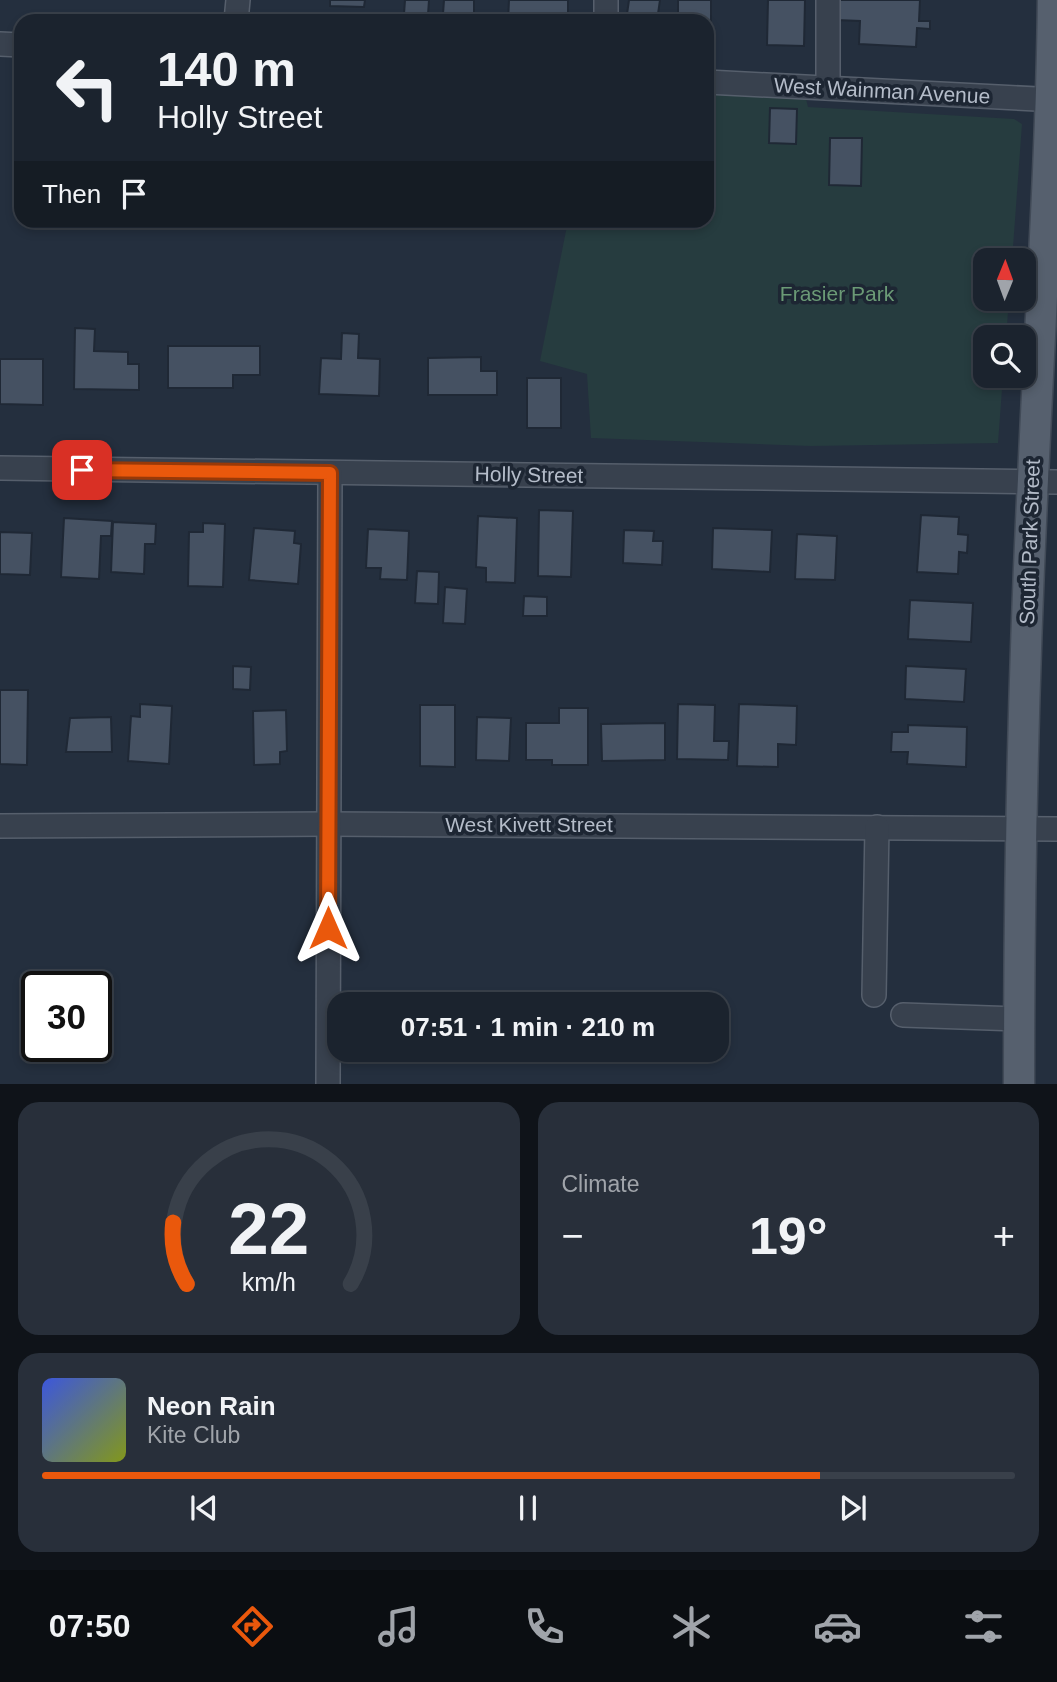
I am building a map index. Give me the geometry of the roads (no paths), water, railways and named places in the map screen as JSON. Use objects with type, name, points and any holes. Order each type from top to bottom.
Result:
[{"type":"main road","name":"South Park Street","points":[[1019,1083],[1020,828],[1045,481],[1054,100],[1053,0]]},
{"type":"street","points":[[828,0],[828,88]]},
{"type":"street","name":"West Wainman Avenue","points":[[714,82],[1054,100]]},
{"type":"street","name":"Holly Street","points":[[0,468],[1045,481]]},
{"type":"street","points":[[328,1083],[330,473]]},
{"type":"street","name":"West Kivett Street","points":[[0,826],[328,824],[1057,829]]},
{"type":"street","points":[[874,995],[877,827]]},
{"type":"street","points":[[903,1015],[1019,1019]]},
{"type":"park label","name":"Frasier Park","points":[[837,294]]}]
